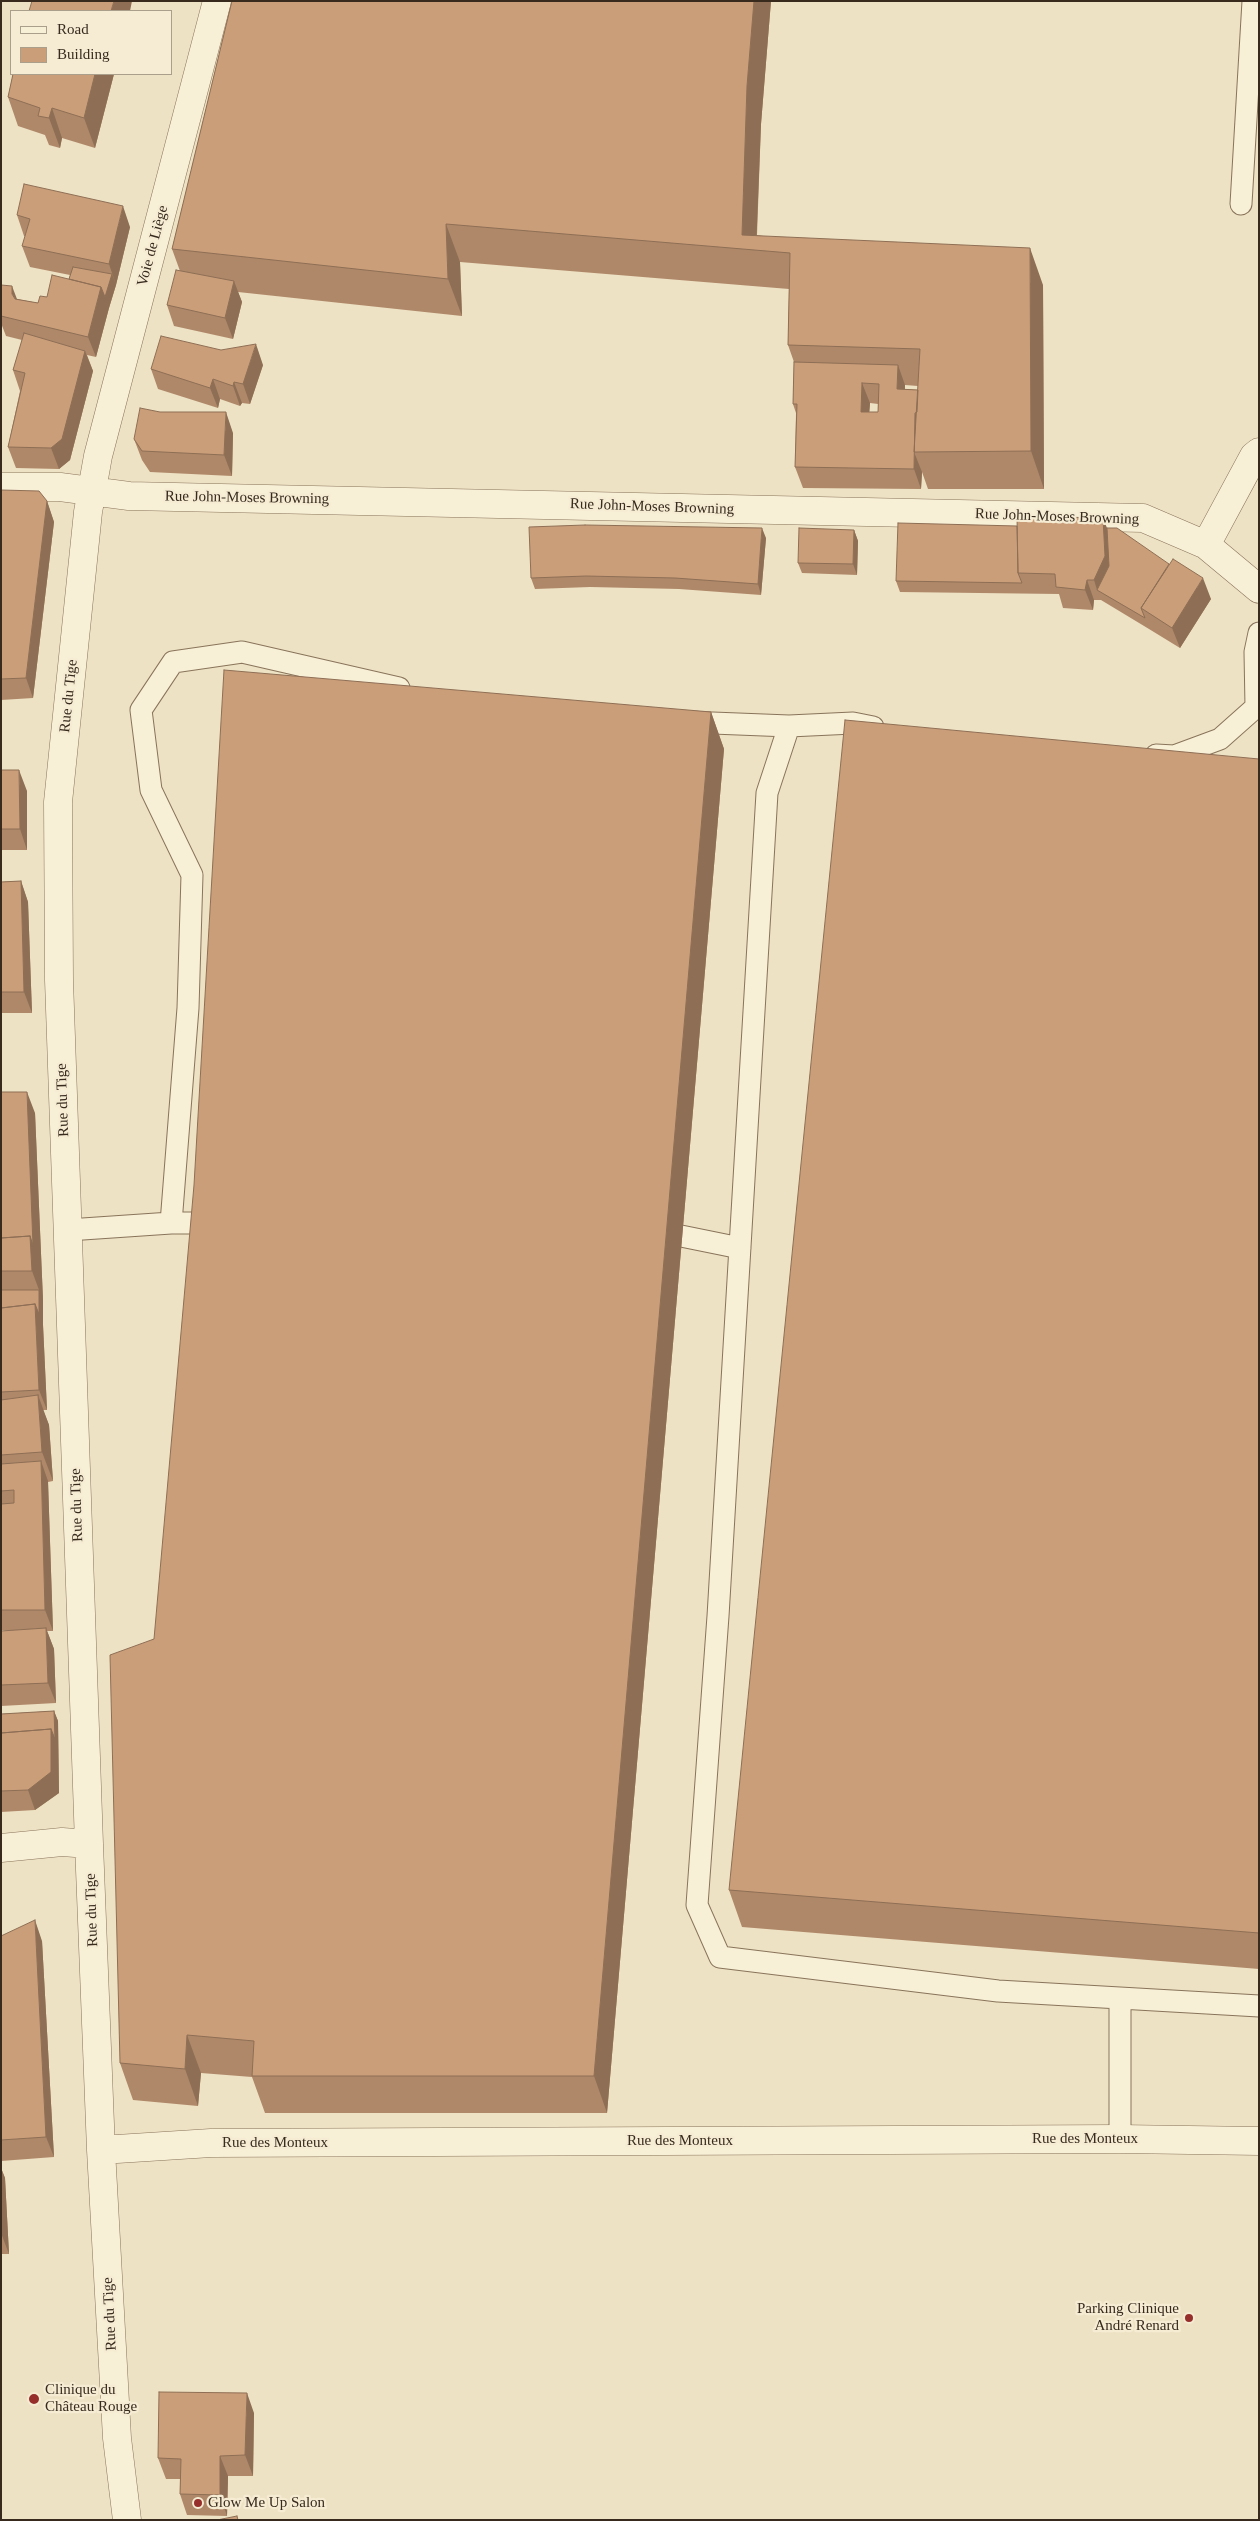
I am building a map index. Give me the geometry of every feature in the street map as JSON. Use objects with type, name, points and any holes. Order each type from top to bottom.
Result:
[{"type":"street","name":"Voie de Liège","points":[[92,491],[98,456],[217,1]]},
{"type":"street","points":[[1206,545],[1254,456],[1259,452]]},
{"type":"street","name":"Rue John-Moses Browning","points":[[1,487],[60,487],[138,496],[1143,518],[1206,545],[1259,589]]},
{"type":"street","name":"Rue du Tige","points":[[92,491],[88,512],[58,802],[59,980],[88,1844],[101,2150],[117,2438],[127,2520]]},
{"type":"street","points":[[1,1848],[62,1842],[88,1844]]},
{"type":"street","name":"Rue des Monteux","points":[[101,2150],[211,2143],[1120,2139],[1259,2141]]},
{"type":"lane","points":[[1241,204],[1253,1]]},
{"type":"lane","points":[[1136,754],[1174,756],[1220,739],[1257,707],[1255,652],[1259,633]]},
{"type":"lane","points":[[171,1223],[188,1008],[192,875],[151,790],[141,710],[173,662],[242,652],[417,692]]},
{"type":"lane","points":[[670,721],[788,726],[853,723],[890,730]]},
{"type":"lane","points":[[788,726],[767,793],[718,1616],[697,1905],[720,1957],[998,1991],[1259,2006]]},
{"type":"lane","points":[[68,1230],[171,1223],[208,1223]]},
{"type":"lane","points":[[681,1236],[740,1248]]},
{"type":"lane","points":[[1120,1999],[1120,2139]]},
{"type":"building","points":[[32,1],[114,1],[111,10],[29,10]]},
{"type":"building","points":[[232,1],[754,1],[747,86],[742,235],[1030,248],[1031,451],[914,452],[920,349],[788,345],[790,253],[446,224],[448,279],[172,249]]},
{"type":"building","points":[[13,75],[95,75],[84,118],[52,108],[49,118],[38,116],[40,108],[8,97]]},
{"type":"building","points":[[24,184],[123,206],[109,264],[22,246],[30,219],[17,215]]},
{"type":"building","points":[[73,267],[112,274],[105,297],[101,287],[69,279]]},
{"type":"building","points":[[176,270],[234,281],[225,318],[167,305]]},
{"type":"building","points":[[52,275],[101,287],[88,337],[1,316],[1,285],[12,286],[12,294],[15,299],[38,303],[40,296],[47,297]]},
{"type":"building","points":[[24,333],[85,351],[62,439],[51,448],[8,447],[25,373],[13,370]]},
{"type":"building","points":[[161,336],[221,350],[256,344],[243,384],[234,382],[233,386],[213,379],[210,388],[151,369]]},
{"type":"building","points":[[794,362],[898,365],[897,389],[918,390],[917,412],[915,413],[914,469],[795,467],[797,404],[793,404]],"holes":[[[862,383],[879,384],[878,412],[861,412]]]},
{"type":"building","points":[[140,408],[160,412],[226,412],[224,455],[142,451],[134,439]]},
{"type":"building","points":[[1,490],[39,491],[47,501],[26,678],[1,679]]},
{"type":"building","points":[[1017,516],[1103,518],[1105,556],[1094,580],[1087,580],[1085,590],[1056,587],[1055,574],[1018,573]]},
{"type":"building","points":[[898,523],[1017,526],[1018,573],[1022,583],[896,581]]},
{"type":"building","points":[[585,525],[762,528],[758,584],[675,578],[586,576],[531,578],[529,527]]},
{"type":"building","points":[[799,528],[854,530],[853,564],[798,563]]},
{"type":"building","points":[[1107,528],[1117,528],[1169,564],[1141,608],[1145,618],[1097,590],[1109,566]]},
{"type":"building","points":[[1173,559],[1203,578],[1172,628],[1141,608]]},
{"type":"building","points":[[224,670],[711,712],[594,2076],[252,2076],[254,2041],[187,2035],[185,2069],[120,2063],[110,1655],[154,1639],[194,1185]]},
{"type":"building","points":[[845,720],[1259,759],[1259,1933],[729,1890]]},
{"type":"building","points":[[1,770],[19,770],[20,829],[1,829]]},
{"type":"building","points":[[21,881],[24,992],[1,992],[1,882]]},
{"type":"building","points":[[1,1092],[27,1092],[33,1245],[30,1236],[1,1238]]},
{"type":"building","points":[[30,1236],[32,1271],[1,1271],[1,1238]]},
{"type":"building","points":[[1,1290],[39,1290],[39,1314],[35,1304],[1,1308]]},
{"type":"building","points":[[35,1304],[39,1390],[1,1392],[1,1308]]},
{"type":"building","points":[[38,1395],[42,1452],[1,1455],[1,1400]]},
{"type":"building","points":[[41,1461],[45,1610],[1,1610],[1,1504],[14,1503],[14,1490],[1,1491],[1,1464]]},
{"type":"building","points":[[46,1628],[48,1683],[1,1685],[1,1631]]},
{"type":"building","points":[[54,1711],[55,1739],[51,1729],[1,1733],[1,1714]]},
{"type":"building","points":[[51,1729],[51,1772],[28,1790],[1,1791],[1,1733]]},
{"type":"building","points":[[35,1920],[46,2137],[1,2140],[1,1936]]},
{"type":"building","points":[[159,2392],[247,2393],[245,2455],[220,2456],[220,2495],[180,2494],[181,2459],[158,2458]]},
{"type":"building","points":[[237,2516],[238,2520],[217,2520]]},
{"type":"place","name":"Parking Clinique André Renard","points":[[1189,2318]]},
{"type":"place","name":"Clinique du Château Rouge","points":[[34,2399]]},
{"type":"place","name":"Glow Me Up Salon","points":[[198,2503]]}]
